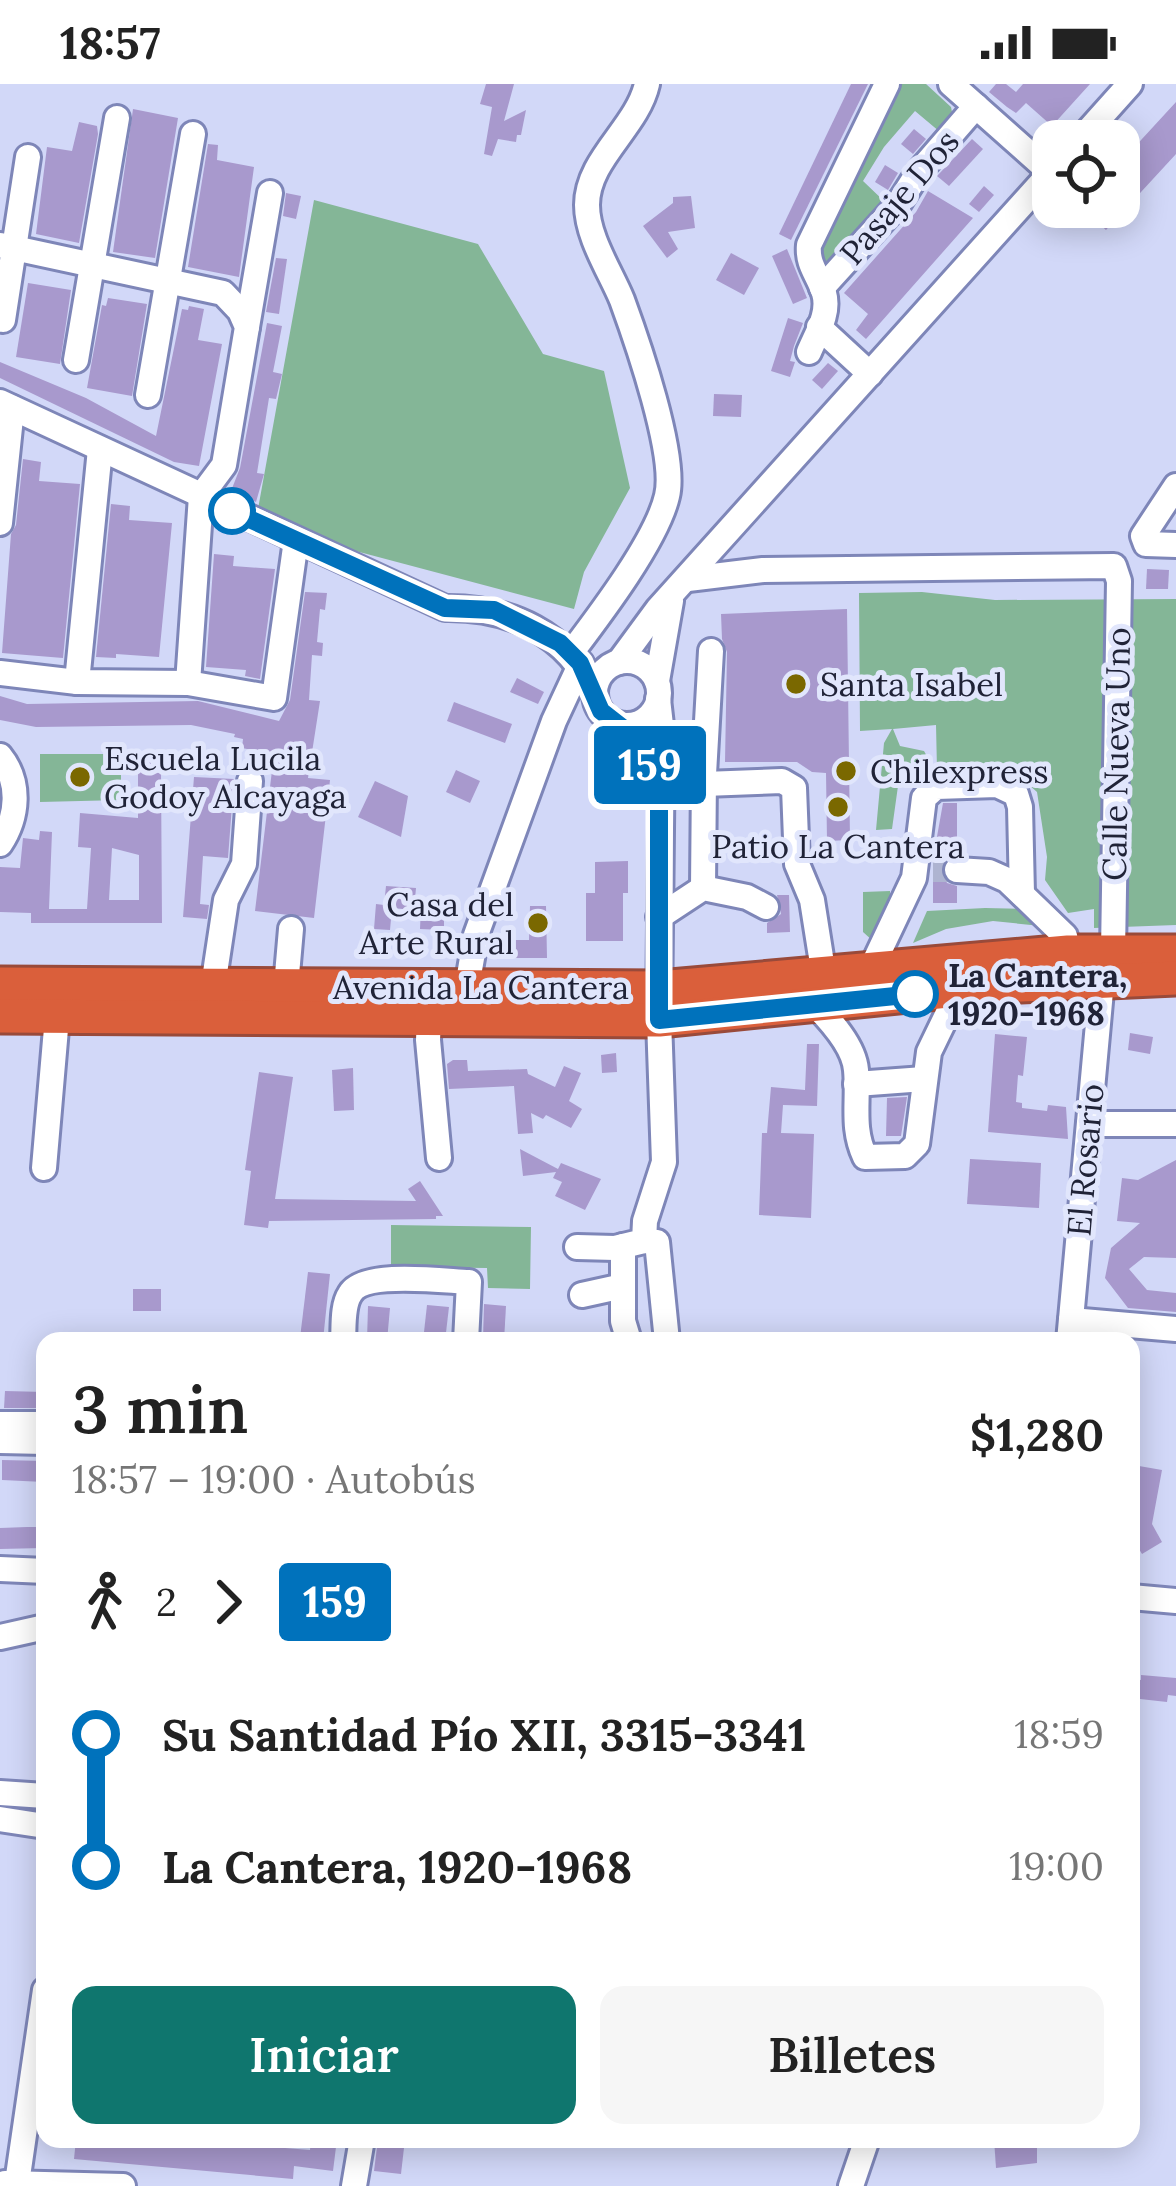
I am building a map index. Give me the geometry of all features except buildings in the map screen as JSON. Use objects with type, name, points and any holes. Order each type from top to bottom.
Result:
[{"type":"highway","name":"Avenida La Cantera","points":[[819,990],[870,971],[1068,952]]},
{"type":"highway","points":[[1068,952],[1090,964],[1108,966]]},
{"type":"highway","name":"Avenida La Cantera","points":[[0,1016],[429,1019],[819,990],[958,990],[1176,952]]},
{"type":"highway","name":"Avenida La Cantera","points":[[1108,966],[1176,978]]},
{"type":"highway","name":"Avenida La Cantera","points":[[0,984],[467,987],[659,1004]]},
{"type":"street","points":[[467,987],[476,934],[576,658],[658,518],[669,486],[644,368],[592,232],[587,207],[595,172],[639,111],[647,84]]},
{"type":"street","points":[[809,352],[825,311],[808,245],[887,84]]},
{"type":"street","points":[[950,84],[1032,154]]},
{"type":"street","points":[[1097,120],[1130,84]]},
{"type":"street","name":"Pasaje Dos","points":[[822,288],[899,203],[918,173],[976,106]]},
{"type":"street","points":[[76,360],[117,118]]},
{"type":"street","points":[[148,395],[193,134]]},
{"type":"street","points":[[3,320],[7,246],[28,158]]},
{"type":"street","points":[[188,683],[201,496],[224,465],[270,193]]},
{"type":"street","points":[[595,695],[596,684],[727,533],[1032,193]]},
{"type":"street","points":[[7,246],[223,293],[240,310],[247,327]]},
{"type":"street","points":[[819,327],[870,374]]},
{"type":"street","points":[[0,524],[6,405],[445,608],[494,610],[576,658],[646,667],[658,690]]},
{"type":"street","points":[[77,682],[100,449]]},
{"type":"street","points":[[682,585],[763,570],[1110,564],[1145,537],[1176,486]]},
{"type":"street","points":[[727,533],[763,570]]},
{"type":"street","points":[[1145,537],[1176,545]]},
{"type":"street","points":[[0,673],[77,682],[188,683],[274,698],[296,541]]},
{"type":"street","name":"Calle Nueva Uno","points":[[1108,966],[1119,580],[1110,564]]},
{"type":"street","points":[[621,1332],[622,1286],[664,1162],[659,1004],[663,772],[658,690],[663,629],[682,585]]},
{"type":"street","points":[[703,888],[710,651]]},
{"type":"street","points":[[576,658],[601,711],[633,736],[646,754],[659,806]]},
{"type":"street","points":[[614,722],[646,718],[658,690]]},
{"type":"street","points":[[0,756],[16,789],[9,829],[0,844]]},
{"type":"street","points":[[663,772],[792,784],[796,863],[789,904],[819,990],[856,1065],[855,1136],[865,1157],[905,1156],[917,1144],[929,1052],[958,990]]},
{"type":"street","points":[[213,986],[226,900],[244,864],[250,781]]},
{"type":"street","points":[[870,971],[934,873],[928,793],[941,785],[1004,786],[1019,800],[1022,894]]},
{"type":"street","points":[[934,873],[998,875],[1065,935],[1068,952]]},
{"type":"street","points":[[659,917],[703,888],[789,904]]},
{"type":"street","points":[[286,986],[291,929]]},
{"type":"street","name":"Avenida La Cantera","points":[[1108,966],[1124,987],[1176,991]]},
{"type":"street","name":"El Rosario","points":[[1070,1330],[1108,966]]},
{"type":"street","points":[[44,1168],[57,1017]]},
{"type":"street","points":[[429,1019],[439,1158]]},
{"type":"street","points":[[856,1084],[924,1079]]},
{"type":"street","points":[[1089,1124],[1176,1124]]},
{"type":"street","points":[[577,1247],[657,1242],[666,1332]]},
{"type":"street","points":[[344,1332],[348,1296],[364,1281],[470,1282],[467,1332]]},
{"type":"street","points":[[582,1295],[622,1286]]},
{"type":"street","points":[[1070,1330],[1176,1329]]},
{"type":"street","points":[[0,1424],[36,1424]]},
{"type":"street","points":[[0,1442],[36,1442]]},
{"type":"street","points":[[0,1569],[36,1570]]},
{"type":"street","points":[[1140,1598],[1176,1601]]},
{"type":"street","points":[[0,1637],[36,1629]]},
{"type":"street","points":[[0,1793],[36,1795]]},
{"type":"street","points":[[0,1820],[36,1825]]},
{"type":"street","points":[[36,2037],[8,2183],[123,2186]]},
{"type":"street","points":[[354,2186],[360,2148]]},
{"type":"street","points":[[851,2186],[864,2148]]},
{"type":"green space","points":[[900,84],[926,84],[951,107],[953,117],[940,132],[915,111],[863,181],[886,203],[831,265],[821,263],[819,246]]},
{"type":"green space","points":[[314,200],[478,244],[543,354],[604,371],[630,488],[584,572],[574,609],[348,549],[258,509]]},
{"type":"green space","points":[[922,592],[995,600],[1176,599],[1176,925],[1094,928],[1094,909],[1068,913],[1045,880],[1047,857],[1037,792],[1020,777],[954,775],[950,769],[937,769],[936,725],[893,729],[900,746],[924,751],[928,758],[919,775],[898,786],[892,829],[876,830],[884,743],[892,729],[860,731],[859,593]]},
{"type":"green space","name":"Escuela Lucila Godoy Alcayaga","points":[[40,754],[121,754],[121,800],[40,802]]},
{"type":"green space","points":[[890,891],[890,908],[873,941],[863,932],[863,892]]},
{"type":"green space","points":[[1024,909],[1051,927],[993,921],[946,929],[913,943],[927,911]]},
{"type":"green space","points":[[391,1225],[531,1227],[530,1289],[488,1288],[487,1268],[391,1267]]},
{"type":"tunnel","points":[[933,870],[957,870]]},
{"type":"bus line","name":"159","points":[[232,511],[445,608],[494,610],[560,643],[580,663],[601,711],[633,736],[654,776],[659,806],[659,1020],[915,994]]},
{"type":"place","name":"Santa Isabel","points":[[796,684]]},
{"type":"place","name":"Chilexpress","points":[[846,771]]},
{"type":"place","name":"Escuela Lucila Godoy Alcayaga","points":[[80,777]]},
{"type":"place","name":"Patio La Cantera","points":[[838,807]]},
{"type":"place","name":"Casa del Arte Rural","points":[[538,923]]},
{"type":"place","name":"La Cantera, 1920-1968","points":[[915,994]]}]
